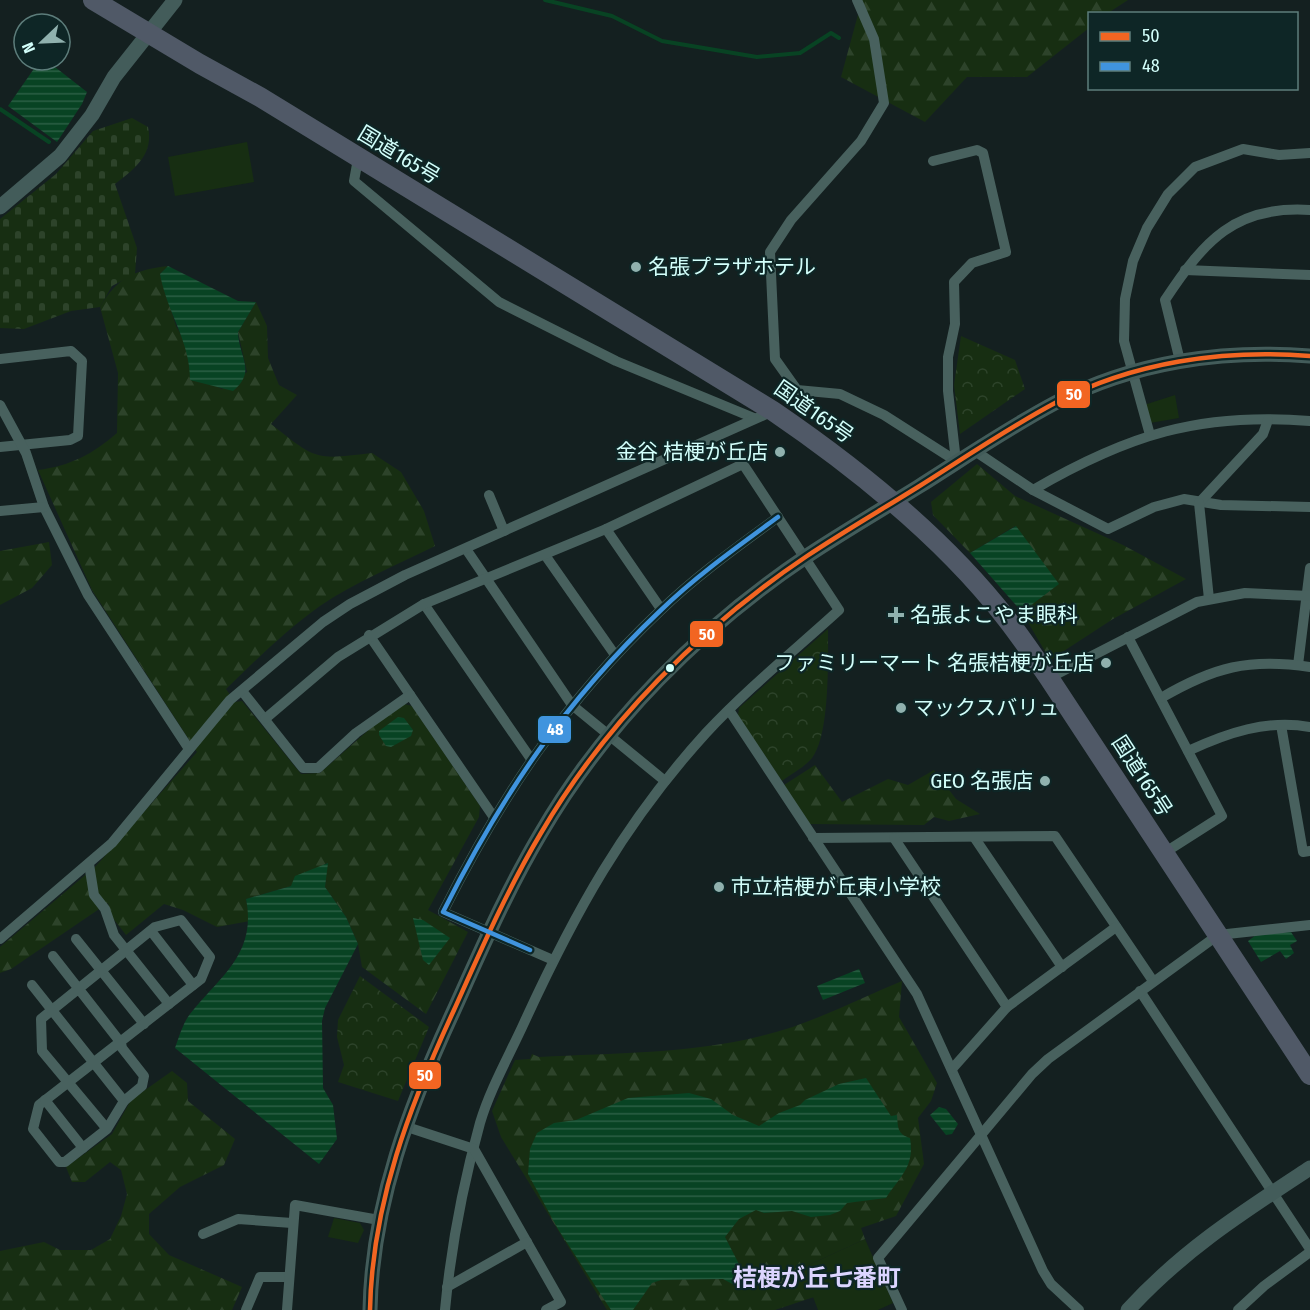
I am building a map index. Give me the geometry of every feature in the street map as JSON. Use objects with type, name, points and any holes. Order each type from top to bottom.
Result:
[{"type":"highway","name":"国道165号","points":[[93,0],[260,97],[773,411],[827,448],[892,502],[953,559],[1006,617],[1049,678],[1309,1070]]},
{"type":"street","points":[[0,207],[39,176],[66,149],[92,115],[114,77],[175,0]]},
{"type":"street","points":[[856,0],[874,39],[884,104],[861,141],[790,220],[770,252],[775,359],[797,390],[840,394],[884,415],[956,461]]},
{"type":"street","points":[[1150,435],[1124,341],[1125,299],[1133,261],[1146,228],[1168,194],[1195,167],[1243,149],[1279,155],[1310,153]]},
{"type":"street","points":[[933,161],[977,150],[983,153],[1006,252],[972,263],[954,282],[955,324],[948,357],[948,391],[956,461]]},
{"type":"street","points":[[358,159],[354,181],[499,302],[635,370],[754,418]]},
{"type":"street","points":[[1180,361],[1165,300],[1185,270],[1222,233],[1250,215],[1281,208],[1310,210]]},
{"type":"street","points":[[1185,270],[1310,275]]},
{"type":"street","points":[[0,359],[71,351],[82,361],[78,436],[70,441],[0,447]]},
{"type":"street","points":[[370,1310],[379,1220],[404,1126],[489,932],[542,831],[609,736],[661,676],[711,629],[805,558],[956,461],[1064,398],[1106,380],[1180,361],[1246,354],[1310,356]]},
{"type":"street","points":[[0,405],[22,445],[44,507],[88,595],[189,749]]},
{"type":"street","points":[[0,939],[112,843],[216,715],[323,622],[350,604],[504,531],[773,411]]},
{"type":"street","points":[[1209,599],[1199,503],[1263,434],[1268,420]]},
{"type":"street","points":[[1033,490],[1089,458],[1150,435],[1207,423],[1268,420],[1310,421]]},
{"type":"street","points":[[975,451],[1033,490],[1108,529],[1154,507],[1184,499],[1199,503],[1310,507]]},
{"type":"street","points":[[265,720],[315,675],[369,635],[424,604],[606,529],[743,464],[839,609],[729,710],[665,781],[604,866],[553,960],[481,1121],[461,1201],[445,1310]]},
{"type":"street","points":[[568,488],[568,501]]},
{"type":"street","points":[[489,495],[504,531]]},
{"type":"street","points":[[0,511],[44,507]]},
{"type":"street","points":[[553,960],[443,912],[493,816],[531,759],[572,705],[615,655],[661,609],[778,517]]},
{"type":"street","points":[[606,529],[661,609]]},
{"type":"street","points":[[466,549],[572,705],[665,781]]},
{"type":"street","points":[[545,555],[615,655]]},
{"type":"street","points":[[1161,698],[1206,674],[1233,665],[1272,662],[1304,666],[1310,568]]},
{"type":"street","points":[[1049,678],[1184,607],[1209,599],[1261,592],[1308,596]]},
{"type":"street","points":[[424,604],[531,759]]},
{"type":"street","points":[[369,635],[493,816]]},
{"type":"street","points":[[1128,637],[1221,816],[1164,853]]},
{"type":"street","points":[[242,691],[303,768],[318,768],[356,733],[410,694]]},
{"type":"street","points":[[729,710],[917,994],[1043,1271],[1051,1284],[1079,1310]]},
{"type":"street","points":[[1188,751],[1227,734],[1281,725],[1310,727]]},
{"type":"street","points":[[1281,725],[1303,852],[1310,851]]},
{"type":"street","points":[[813,838],[1055,836],[1153,981]]},
{"type":"street","points":[[974,837],[1062,967]]},
{"type":"street","points":[[894,838],[1007,1007]]},
{"type":"street","points":[[89,864],[94,895],[105,909],[114,935],[169,1004]]},
{"type":"street","points":[[53,956],[78,988],[121,1043],[122,1048],[144,1076],[142,1086],[124,1101],[107,1129],[65,1162],[58,1162],[33,1129],[39,1105],[68,1081],[92,1062],[121,1043],[193,986],[201,979],[210,957],[181,920],[162,925],[101,970],[78,988],[41,1019],[42,1051],[68,1081],[107,1129]]},
{"type":"street","points":[[902,1310],[878,1258],[982,1133],[1048,1059],[1218,935],[1310,925]]},
{"type":"street","points":[[951,1069],[1007,1007],[1116,927]]},
{"type":"street","points":[[151,932],[193,986]]},
{"type":"street","points":[[76,939],[144,1024]]},
{"type":"street","points":[[32,985],[124,1101]]},
{"type":"street","points":[[1140,991],[1310,1250],[1238,1310]]},
{"type":"street","points":[[45,1100],[83,1148]]},
{"type":"street","points":[[404,1126],[474,1149],[561,1302],[546,1310]]},
{"type":"street","points":[[1128,1310],[1174,1263],[1206,1238],[1310,1168]]},
{"type":"street","points":[[287,1310],[295,1205],[379,1220]]},
{"type":"street","points":[[203,1234],[238,1220],[292,1223]]},
{"type":"street","points":[[447,1287],[527,1242]]},
{"type":"street","points":[[246,1310],[260,1277],[288,1277]]},
{"type":"green space","points":[[862,0],[1128,0],[1110,12],[1088,12],[1088,29],[1027,77],[967,77],[925,122],[841,77]]},
{"type":"green space","points":[[132,118],[148,127],[148,145],[136,166],[115,184],[137,248],[135,274],[112,286],[100,307],[71,311],[24,329],[0,328],[0,219],[56,174],[93,131]]},
{"type":"green space","points":[[247,142],[254,182],[175,196],[168,157]]},
{"type":"green space","points":[[168,266],[160,274],[176,326],[188,347],[191,379],[208,382],[222,389],[247,372],[238,332],[256,302],[267,326],[268,358],[279,385],[297,395],[271,424],[298,445],[317,455],[372,453],[401,472],[424,511],[435,546],[333,597],[283,636],[226,689],[235,702],[242,701],[301,774],[320,773],[372,727],[404,704],[412,706],[480,806],[479,817],[428,910],[468,932],[426,1014],[362,967],[358,944],[346,917],[325,887],[327,863],[291,886],[246,899],[250,921],[217,927],[183,910],[164,904],[126,935],[112,917],[108,903],[11,969],[0,973],[0,947],[96,866],[197,752],[92,590],[38,470],[80,458],[117,433],[118,373],[100,307],[113,289],[128,277],[145,270]]},
{"type":"green space","points":[[961,336],[1015,360],[1025,389],[960,434],[954,385]]},
{"type":"green space","points":[[1175,395],[1179,418],[1150,423],[1144,405]]},
{"type":"green space","points":[[977,464],[1015,496],[1123,545],[1186,579],[1113,619],[1050,660],[1022,612],[1058,584],[1015,526],[970,553],[933,515],[931,502]]},
{"type":"green space","points":[[49,542],[52,565],[32,588],[0,605],[0,551]]},
{"type":"green space","points":[[828,629],[827,696],[818,747],[809,761],[782,781],[738,716],[739,708]]},
{"type":"green space","points":[[815,765],[842,802],[888,779],[908,785],[934,770],[956,799],[980,814],[949,821],[934,817],[924,825],[808,824],[784,785]]},
{"type":"green space","points":[[360,976],[429,1027],[398,1101],[338,1082],[344,1065],[337,1037],[338,1020]]},
{"type":"green space","points":[[902,981],[899,1017],[937,1083],[931,1101],[918,1118],[924,1164],[896,1216],[861,1228],[865,1239],[802,1268],[814,1297],[775,1310],[607,1310],[501,1137],[492,1111],[515,1060],[530,1059],[532,1054],[539,1057],[651,1052],[734,1042],[797,1025]]},
{"type":"green space","points":[[172,1071],[187,1083],[188,1101],[235,1139],[224,1165],[180,1187],[149,1214],[149,1234],[169,1255],[242,1287],[232,1310],[0,1310],[0,1251],[44,1242],[60,1250],[91,1250],[110,1239],[121,1216],[127,1194],[121,1170],[110,1162],[85,1182],[72,1182],[66,1167],[112,1134],[131,1100]]},
{"type":"green space","points":[[334,1218],[360,1223],[364,1230],[358,1243],[328,1237]]},
{"type":"green space","points":[[865,1239],[893,1303],[878,1310],[818,1310],[802,1268]]},
{"type":"shaded area","points":[[32,72],[61,72],[87,92],[82,104],[57,142],[8,106]]},
{"type":"shaded area","points":[[168,266],[238,301],[256,302],[238,332],[245,370],[240,384],[233,391],[190,380],[186,352],[160,274]]},
{"type":"shaded area","points":[[1016,526],[1059,584],[1022,612],[970,553]]},
{"type":"shaded area","points":[[398,717],[404,718],[413,730],[411,736],[391,747],[386,746],[379,731]]},
{"type":"shaded area","points":[[328,863],[325,887],[346,917],[358,944],[325,1008],[322,1021],[323,1088],[333,1105],[337,1139],[319,1164],[175,1048],[188,1018],[224,975],[241,950],[248,918],[246,899],[291,886],[295,876]]},
{"type":"shaded area","points":[[413,918],[423,920],[450,938],[429,965],[423,960]]},
{"type":"shaded area","points":[[1260,932],[1291,932],[1297,941],[1290,945],[1294,953],[1286,959],[1280,951],[1261,962],[1248,941]]},
{"type":"shaded area","points":[[859,969],[865,983],[823,1000],[817,986]]},
{"type":"shaded area","points":[[866,1078],[891,1116],[897,1115],[900,1132],[910,1138],[910,1157],[905,1171],[886,1198],[847,1203],[840,1211],[830,1215],[811,1217],[792,1211],[764,1213],[756,1210],[739,1219],[725,1237],[740,1266],[742,1285],[738,1287],[723,1279],[661,1280],[652,1283],[633,1310],[611,1310],[558,1229],[528,1174],[530,1149],[537,1133],[554,1123],[576,1120],[628,1098],[689,1093],[711,1099],[733,1115],[759,1126],[779,1113],[800,1105],[805,1100],[839,1084]]},
{"type":"shaded area","points":[[939,1107],[946,1109],[958,1124],[952,1134],[946,1135],[930,1115]]},
{"type":"waterway","points":[[545,0],[612,16],[662,41],[757,57],[800,53],[831,33],[839,38]]},
{"type":"waterway","points":[[0,109],[49,142]]},
{"type":"transit line","name":"50","points":[[370,1310],[372,1270],[378,1231],[396,1156],[423,1082],[484,943],[529,855],[566,792],[625,716],[658,680],[730,614],[807,556],[1055,403],[1116,377],[1179,362],[1244,355],[1310,356]]},
{"type":"transit line","name":"48","points":[[530,950],[443,912],[488,828],[538,751],[565,715],[626,645],[688,586],[778,517]]},
{"type":"place","name":"名張プラザホテル","points":[[636,267]]},
{"type":"place","name":"金谷 桔梗が丘店","points":[[780,452]]},
{"type":"place","name":"名張よこやま眼科","points":[[896,615]]},
{"type":"place","name":"ファミリーマート 名張桔梗が丘店","points":[[1106,663]]},
{"type":"place","name":"マックスバリュ","points":[[901,708]]},
{"type":"place","name":"GEO 名張店","points":[[1045,781]]},
{"type":"place","name":"市立桔梗が丘東小学校","points":[[719,887]]},
{"type":"district","name":"桔梗が丘七番町","points":[[817,1278]]}]
